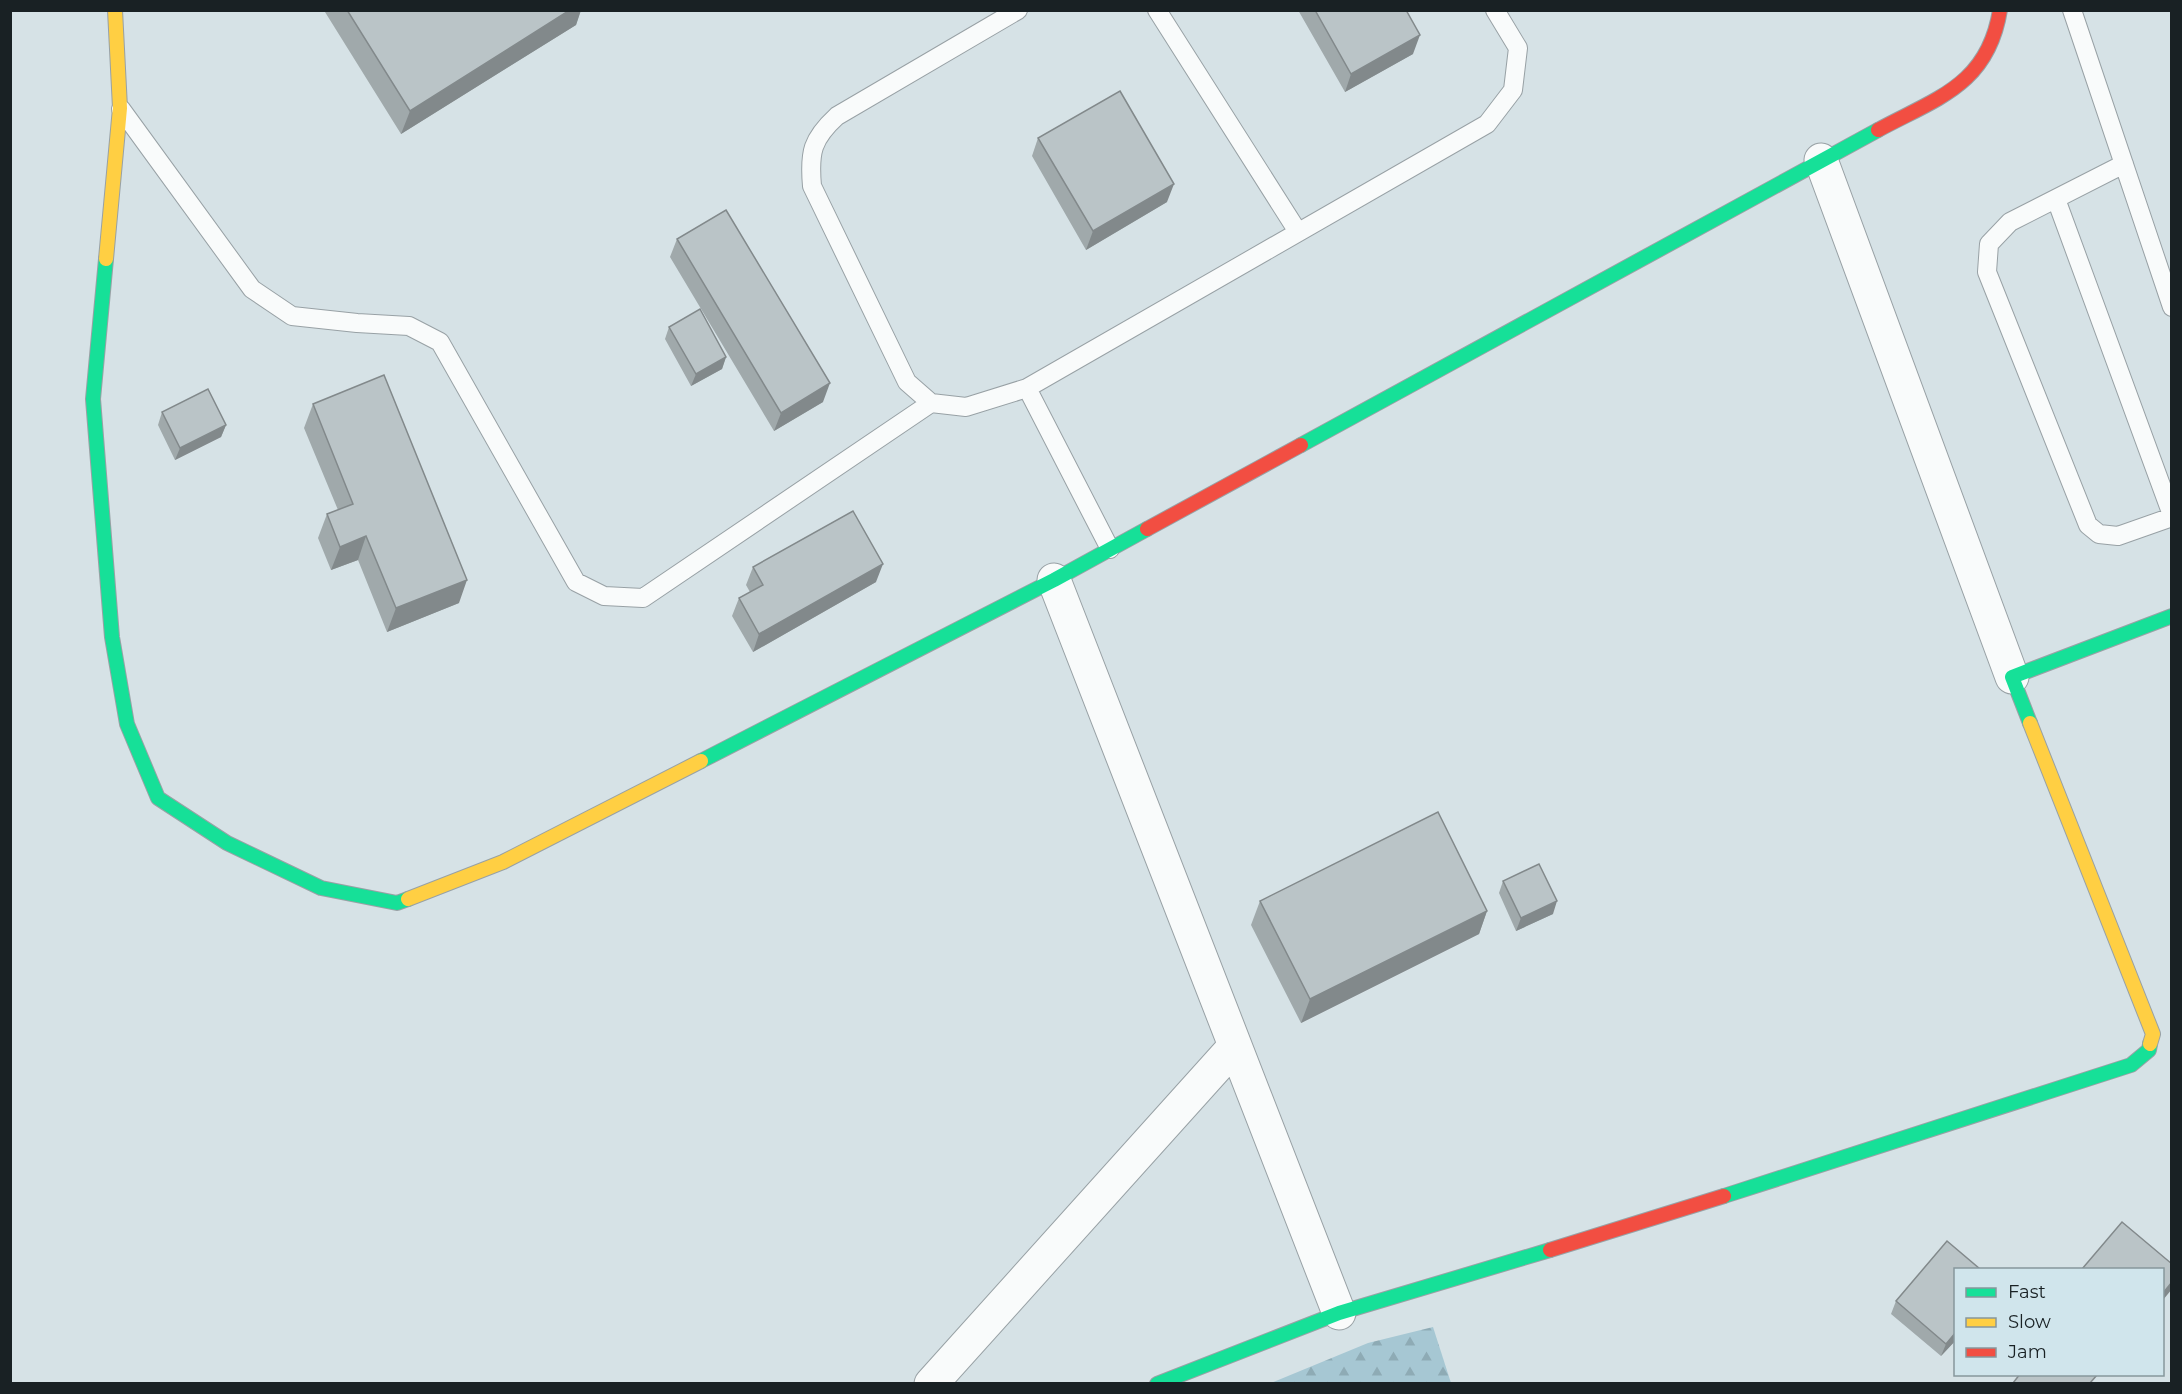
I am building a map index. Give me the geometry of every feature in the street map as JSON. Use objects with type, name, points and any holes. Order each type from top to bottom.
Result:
[{"type":"street","points":[[115,10],[120,108],[93,399],[112,637],[127,724],[158,798],[227,843],[321,888],[397,903],[503,862],[1054,580],[1960,85],[1984,60],[1997,34],[2000,10]]},
{"type":"street","points":[[1158,1383],[1339,1313],[1639,1224],[2086,1080],[2131,1065],[2149,1050],[2153,1034],[2012,677],[1821,160]]},
{"type":"street","points":[[1054,580],[1339,1313]]},
{"type":"street","points":[[2012,677],[2172,616]]},
{"type":"street","points":[[931,1383],[1235,1046]]},
{"type":"lane","points":[[1018,10],[837,116],[821,131],[810,158],[812,186],[907,382],[931,403],[966,407],[1027,388],[1487,124],[1512,90],[1518,48],[1495,10]]},
{"type":"lane","points":[[1157,10],[1299,232]]},
{"type":"lane","points":[[2072,10],[2172,307]]},
{"type":"lane","points":[[120,108],[252,289],[292,316],[409,326],[440,342],[576,582],[604,596],[643,598],[931,403]]},
{"type":"lane","points":[[2056,199],[2172,516],[2118,536],[2100,534],[2088,525],[1987,272],[1989,244],[2010,222],[2124,164]]},
{"type":"lane","points":[[1027,388],[1110,549]]},
{"type":"green space","points":[[1433,1327],[1451,1383],[1271,1383],[1368,1343]]},
{"type":"building","points":[[347,10],[570,10],[410,111]]},
{"type":"building","points":[[1315,10],[1406,10],[1420,35],[1351,74]]},
{"type":"building","points":[[1120,91],[1174,184],[1093,231],[1038,138]]},
{"type":"building","points":[[726,210],[830,383],[781,413],[677,239]]},
{"type":"building","points":[[700,309],[726,357],[696,374],[669,327]]},
{"type":"building","points":[[384,375],[467,580],[396,608],[366,536],[340,547],[327,514],[353,504],[313,404]]},
{"type":"building","points":[[208,389],[226,425],[180,448],[162,412]]},
{"type":"building","points":[[853,511],[883,564],[759,634],[739,598],[763,585],[753,567]]},
{"type":"building","points":[[1438,812],[1487,911],[1310,999],[1260,901]]},
{"type":"building","points":[[1539,864],[1557,901],[1521,918],[1503,881]]},
{"type":"building","points":[[2122,1222],[2172,1264],[2172,1282],[2164,1292],[2164,1268],[2083,1268]]},
{"type":"building","points":[[1947,1241],[1979,1268],[1954,1268],[1954,1334],[1946,1344],[1896,1301]]},
{"type":"building","points":[[2018,1376],[2096,1376],[2090,1383],[2013,1383]]},
{"type":"traffic: fast","points":[[1301,445],[1878,130]]},
{"type":"traffic: fast","points":[[106,259],[93,399],[112,637],[127,724],[158,798],[227,843],[321,888],[397,903],[408,899]]},
{"type":"traffic: fast","points":[[701,761],[1054,580],[1147,529]]},
{"type":"traffic: fast","points":[[2030,723],[2012,677],[2172,616]]},
{"type":"traffic: fast","points":[[1724,1196],[2131,1065],[2149,1050],[2150,1044]]},
{"type":"traffic: fast","points":[[1157,1384],[1339,1313],[1550,1250]]},
{"type":"traffic: slow","points":[[106,259],[120,108],[115,10]]},
{"type":"traffic: slow","points":[[2030,723],[2153,1034],[2150,1044]]},
{"type":"traffic: slow","points":[[408,899],[503,862],[701,761]]},
{"type":"traffic: jam","points":[[1878,130],[1939,98],[1972,72],[1984,56],[1994,35],[2000,10]]},
{"type":"traffic: jam","points":[[1147,529],[1301,445]]},
{"type":"traffic: jam","points":[[1550,1250],[1724,1196]]}]
